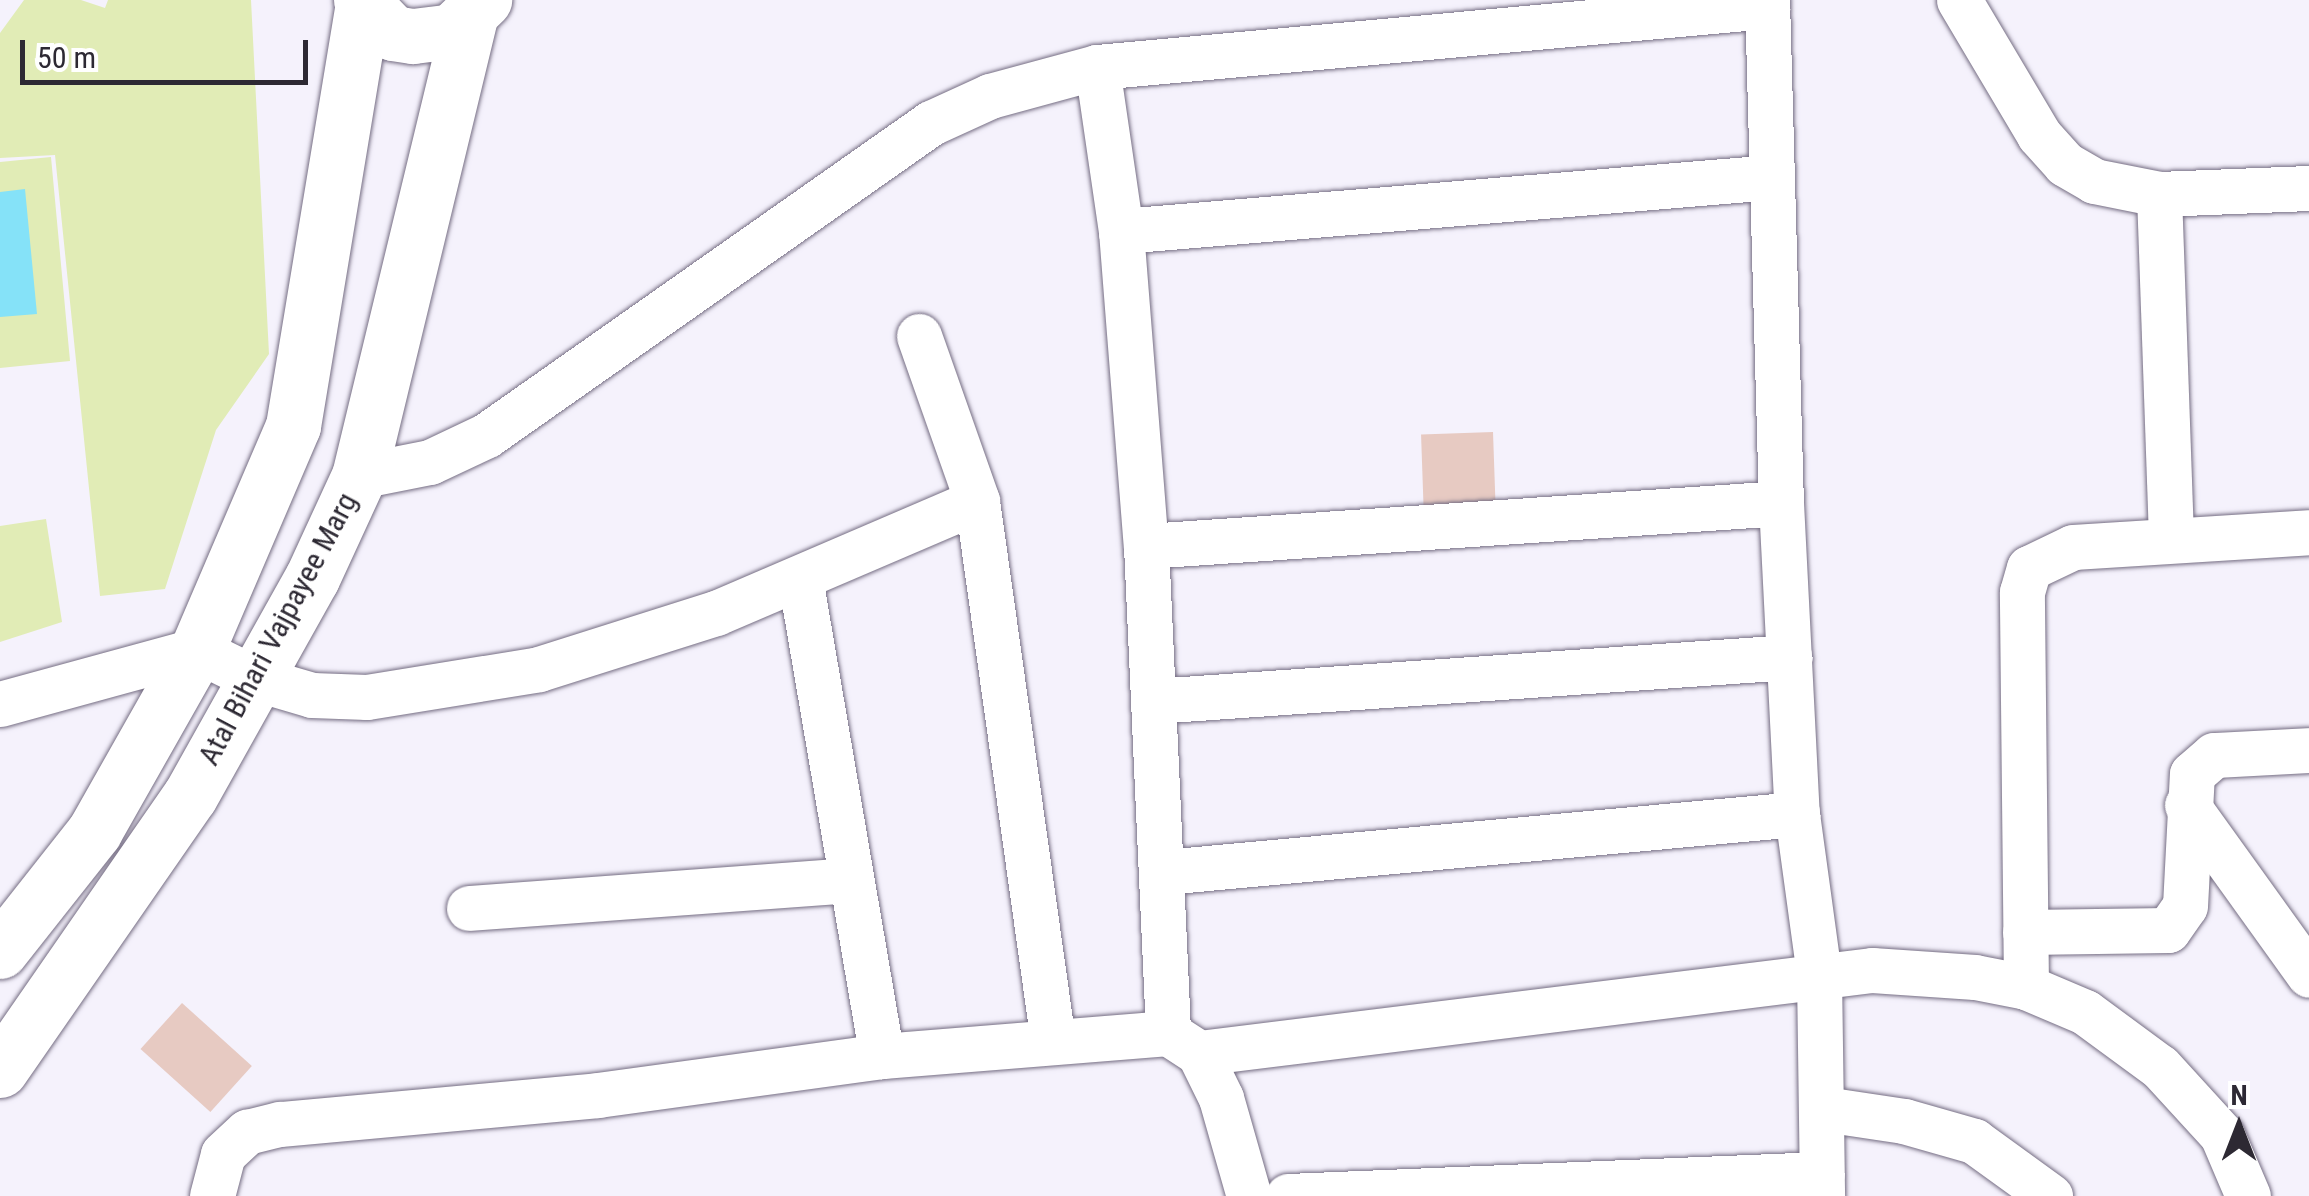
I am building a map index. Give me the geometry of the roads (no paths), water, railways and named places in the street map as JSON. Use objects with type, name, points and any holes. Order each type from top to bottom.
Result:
[{"type":"main road","points":[[362,2],[392,32],[413,36],[452,31],[477,10]]},
{"type":"main road","name":"Atal Bihari Vajpayee Marg","points":[[0,951],[94,832],[197,650],[293,426],[362,2]]},
{"type":"main road","name":"Atal Bihari Vajpayee Marg","points":[[0,1070],[190,796],[359,476],[477,10]]},
{"type":"street","points":[[1959,0],[2040,135],[2064,164],[2094,181],[2159,194],[2309,188]]},
{"type":"street","points":[[359,476],[430,462],[487,434],[932,122],[990,96],[1097,67],[1767,3],[1781,503],[1797,814],[1819,976],[1824,1109],[1822,1185],[1288,1196]]},
{"type":"street","points":[[1097,67],[1121,231],[1146,546],[1164,872],[1183,1043],[1220,1098],[1249,1196]]},
{"type":"street","points":[[1121,231],[1772,177]]},
{"type":"street","points":[[2159,194],[2172,539]]},
{"type":"street","points":[[918,336],[977,501],[1053,1042]]},
{"type":"street","points":[[8,708],[197,650],[254,678],[312,695],[367,697],[539,669],[716,613],[977,501]]},
{"type":"street","points":[[1146,546],[1781,503]]},
{"type":"street","points":[[2026,987],[2022,592],[2029,568],[2072,548],[2309,532]]},
{"type":"street","points":[[800,578],[882,1056]]},
{"type":"street","points":[[1154,701],[1789,656]]},
{"type":"street","points":[[2025,932],[2149,932],[2180,921],[2192,774],[2214,755],[2309,750]]},
{"type":"street","points":[[2187,805],[2309,975]]},
{"type":"street","points":[[1164,872],[1797,814]]},
{"type":"street","points":[[469,908],[849,880]]},
{"type":"street","points":[[212,1196],[223,1154],[247,1132],[280,1124],[578,1098],[882,1056],[1053,1042],[1183,1043],[1819,976],[1919,970],[2026,987],[2086,1012],[2160,1068],[2222,1135],[2248,1196]]},
{"type":"street","points":[[1824,1109],[1904,1121],[1974,1141],[2050,1196]]},
{"type":"water","points":[[25,189],[37,314],[0,317],[0,192]]}]
